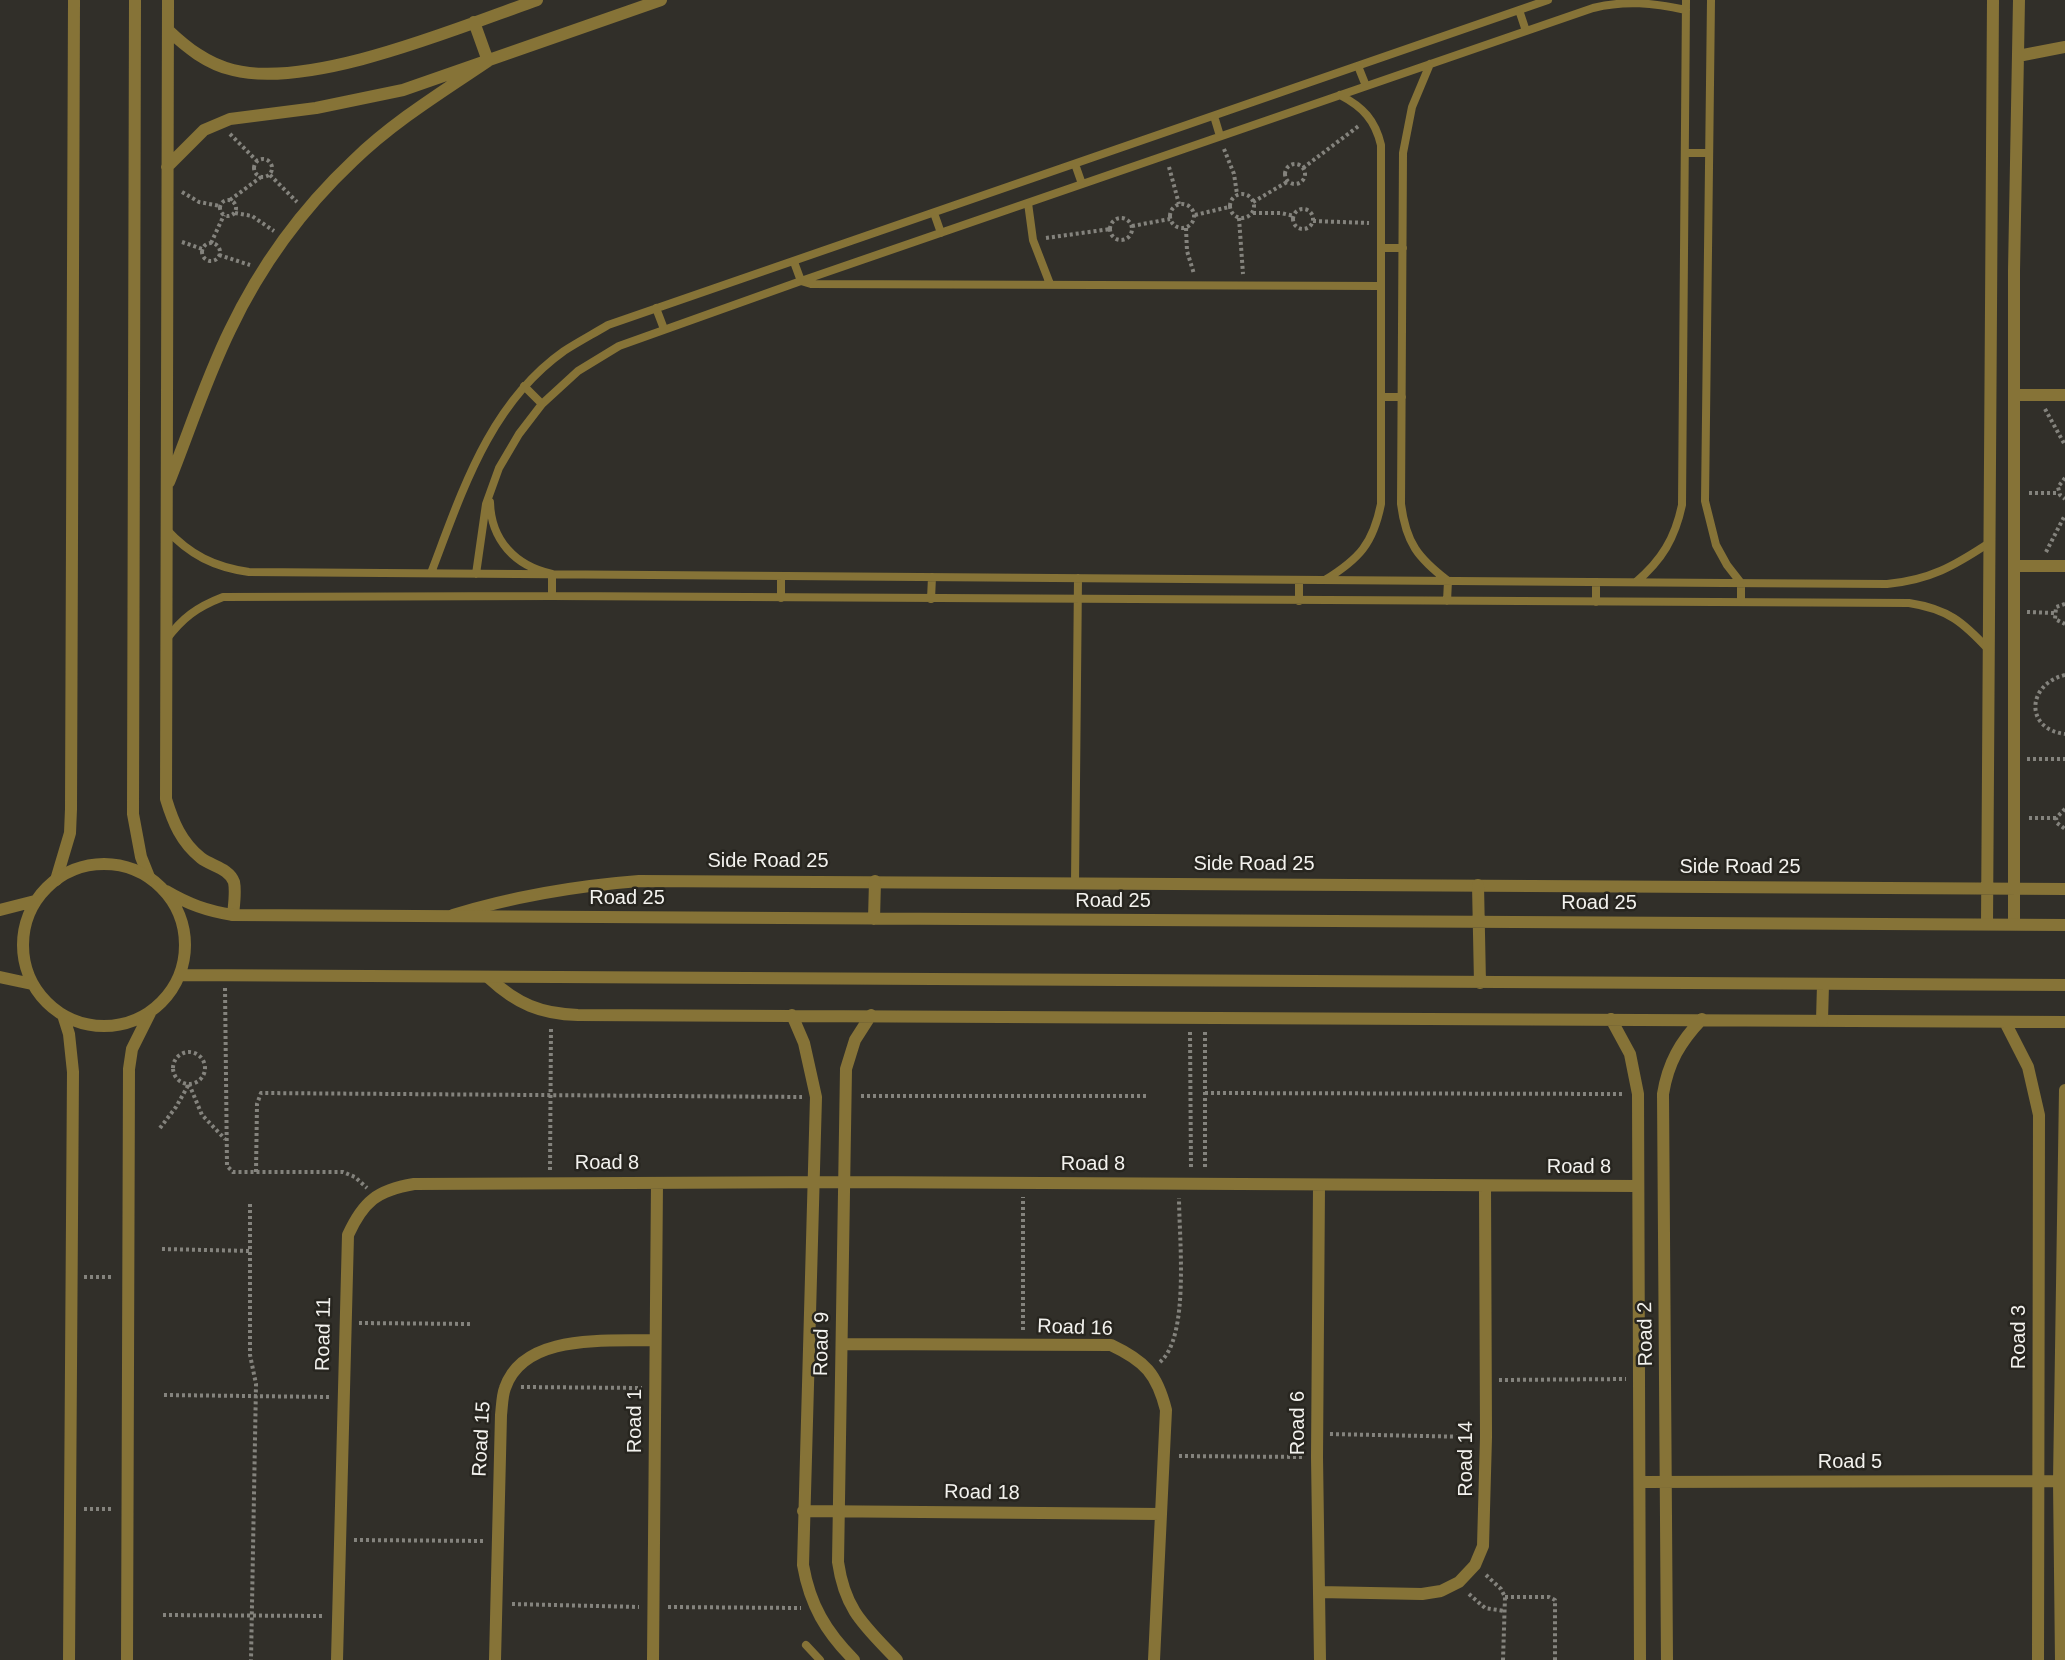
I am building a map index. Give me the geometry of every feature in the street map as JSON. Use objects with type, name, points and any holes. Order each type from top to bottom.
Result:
[{"type":"street","points":[[56,880],[70,833],[72,809],[74,0]]},
{"type":"street","points":[[135,0],[133,814],[141,857],[149,877]]},
{"type":"street","points":[[168,0],[166,799],[173,822],[185,843],[202,860],[230,875],[234,882],[233,915]]},
{"type":"street","points":[[168,30],[185,46],[207,60],[232,70],[258,74],[284,73],[364,58],[537,0]]},
{"type":"street","points":[[167,167],[191,141],[219,123],[242,116],[316,108],[403,90],[661,0]]},
{"type":"street","points":[[1987,924],[1993,0]]},
{"type":"street","points":[[2014,924],[2014,271],[2019,0]]},
{"type":"street","points":[[474,22],[488,61]]},
{"type":"street","points":[[2018,56],[2065,47]]},
{"type":"street","points":[[166,489],[230,330],[263,269],[306,210],[353,161],[389,131],[488,61]]},
{"type":"street","points":[[1991,271],[2014,271]]},
{"type":"street","points":[[2014,395],[2065,395]]},
{"type":"street","points":[[2014,566],[2065,566]]},
{"type":"street","points":[[102,864],[127,866],[149,877],[166,891],[181,916],[186,946],[180,975],[168,996],[150,1012],[130,1022],[107,1026],[84,1024],[63,1016],[46,1002],[32,984],[23,957],[24,929],[35,901],[56,880],[77,868],[102,864]]},
{"type":"street","name":"Side Road 25","points":[[447,916],[510,898],[585,885],[639,880],[2065,889]]},
{"type":"street","points":[[874,919],[875,881]]},
{"type":"street","points":[[1479,885],[1480,983]]},
{"type":"street","name":"Road 25","points":[[166,891],[186,903],[209,911],[233,915],[2065,925]]},
{"type":"street","points":[[0,910],[35,901]]},
{"type":"street","points":[[180,975],[2065,986]]},
{"type":"street","points":[[0,977],[32,984]]},
{"type":"street","points":[[489,978],[507,996],[529,1008],[551,1014],[2065,1022]]},
{"type":"street","points":[[1822,1020],[1823,985]]},
{"type":"street","points":[[128,1660],[129,1069],[132,1049],[150,1012]]},
{"type":"street","name":"Road 9","points":[[792,1015],[804,1043],[816,1097],[803,1565],[814,1608],[829,1635],[854,1660]]},
{"type":"street","name":"Road 9","points":[[871,1015],[855,1040],[846,1069],[838,1562],[842,1589],[857,1616],[897,1660]]},
{"type":"street","points":[[63,1016],[69,1034],[73,1071],[69,1660]]},
{"type":"street","name":"Road 2","points":[[1611,1019],[1630,1054],[1638,1094],[1640,1660]]},
{"type":"street","name":"Road 2","points":[[1667,1660],[1662,1094],[1666,1073],[1674,1053],[1702,1019]]},
{"type":"street","name":"Road 3","points":[[2005,1022],[2028,1067],[2038,1115],[2038,1660]]},
{"type":"street","name":"Road 3","points":[[2061,1660],[2059,1481],[2065,1090]]},
{"type":"street","name":"Road 8","points":[[550,1183],[845,1182],[1637,1186]]},
{"type":"street","name":"Road 11","points":[[337,1660],[344,1323],[348,1235],[357,1214],[373,1198],[392,1188],[414,1184],[550,1183]]},
{"type":"street","name":"Road 1","points":[[653,1660],[657,1183]]},
{"type":"street","name":"Road 6","points":[[1319,1186],[1317,1457],[1320,1660]]},
{"type":"street","name":"Road 14","points":[[1319,1592],[1422,1594],[1441,1591],[1459,1582],[1475,1565],[1483,1546],[1486,1437],[1485,1186]]},
{"type":"street","name":"Road 15","points":[[495,1660],[501,1415],[505,1387],[519,1365],[540,1350],[565,1344],[655,1340]]},
{"type":"street","name":"Road 16","points":[[842,1344],[1111,1345],[1133,1356],[1150,1370],[1161,1390],[1166,1410],[1154,1660]]},
{"type":"street","name":"Road 5","points":[[1641,1482],[2059,1481]]},
{"type":"street","name":"Road 18","points":[[803,1511],[1161,1514]]},
{"type":"lane","points":[[431,573],[468,477],[492,429],[524,386],[563,352],[599,331],[656,308],[1548,0]]},
{"type":"lane","points":[[1711,0],[1705,501],[1716,545],[1727,566],[1741,584],[1741,602]]},
{"type":"lane","points":[[476,574],[486,504],[499,468],[519,434],[542,404],[578,371],[619,346],[1526,31],[1615,2],[1637,1],[1686,5],[1682,505],[1677,527],[1668,549],[1654,567],[1636,582]]},
{"type":"lane","points":[[1519,10],[1526,31]]},
{"type":"lane","points":[[1430,64],[1412,107],[1403,153],[1401,504],[1404,527],[1413,548],[1428,566],[1448,581]]},
{"type":"lane","points":[[1358,66],[1366,86]]},
{"type":"lane","points":[[1325,580],[1347,567],[1364,550],[1376,528],[1382,504],[1382,145],[1371,118],[1357,104],[1340,95]]},
{"type":"lane","points":[[1214,116],[1220,136]]},
{"type":"lane","points":[[1685,153],[1709,153]]},
{"type":"lane","points":[[1075,164],[1082,184]]},
{"type":"lane","points":[[1028,203],[1033,240],[1050,284]]},
{"type":"lane","points":[[934,213],[941,233]]},
{"type":"lane","points":[[1382,248],[1403,248]]},
{"type":"lane","points":[[794,262],[801,281]]},
{"type":"lane","points":[[801,281],[811,284],[1382,286]]},
{"type":"lane","points":[[656,308],[664,329]]},
{"type":"lane","points":[[524,386],[542,404]]},
{"type":"lane","points":[[1382,398],[1402,398]]},
{"type":"lane","points":[[493,486],[490,514],[500,540],[517,560],[534,569],[552,574]]},
{"type":"lane","points":[[166,529],[195,556],[230,569],[249,572],[1741,584],[1912,582],[1936,575],[1989,543]]},
{"type":"lane","points":[[552,574],[552,596]]},
{"type":"lane","points":[[781,576],[781,598]]},
{"type":"lane","points":[[932,577],[932,598]]},
{"type":"lane","points":[[1075,882],[1078,578]]},
{"type":"lane","points":[[1299,580],[1299,600]]},
{"type":"lane","points":[[1447,601],[1448,581]]},
{"type":"lane","points":[[1596,582],[1596,602]]},
{"type":"lane","points":[[166,641],[181,621],[193,611],[223,597],[552,596],[1909,603],[1932,607],[1953,616],[1989,650]]},
{"type":"lane","points":[[806,1645],[817,1659]]},
{"type":"path","points":[[1303,168],[1327,148],[1371,118]]},
{"type":"path","points":[[219,123],[257,161]]},
{"type":"path","points":[[1220,136],[1234,174],[1237,194]]},
{"type":"path","points":[[1169,154],[1171,180],[1179,204]]},
{"type":"path","points":[[257,161],[265,159],[272,163],[270,175]]},
{"type":"path","points":[[257,161],[255,172],[261,177]]},
{"type":"path","points":[[1287,182],[1284,172],[1290,165],[1295,164],[1303,168]]},
{"type":"path","points":[[1252,213],[1254,202],[1287,182],[1295,184],[1303,181],[1303,168]]},
{"type":"path","points":[[270,175],[306,210]]},
{"type":"path","points":[[167,183],[200,202],[220,206],[261,177],[270,175]]},
{"type":"path","points":[[1239,218],[1231,212],[1229,207],[1237,194],[1244,194],[1254,202]]},
{"type":"path","points":[[229,200],[237,207],[235,213]]},
{"type":"path","points":[[1179,204],[1186,204],[1195,215],[1191,225],[1186,228],[1179,228],[1170,219],[1170,213],[1179,204]]},
{"type":"path","points":[[219,255],[212,261],[204,258],[202,249],[211,243],[224,215],[220,206]]},
{"type":"path","points":[[1195,215],[1229,207]]},
{"type":"path","points":[[1313,221],[1308,210],[1299,210],[1294,216],[1295,225],[1303,229],[1313,221],[1382,222]]},
{"type":"path","points":[[224,215],[235,213],[252,216],[285,239]]},
{"type":"path","points":[[1239,218],[1252,213],[1281,213],[1294,216]]},
{"type":"path","points":[[1120,218],[1130,222],[1132,226],[1131,235],[1123,240],[1114,237],[1110,229],[1115,220],[1120,218]]},
{"type":"path","points":[[1239,218],[1239,247],[1244,285]]},
{"type":"path","points":[[1132,226],[1170,219]]},
{"type":"path","points":[[1186,228],[1187,251],[1198,285]]},
{"type":"path","points":[[1033,240],[1110,229]]},
{"type":"path","points":[[211,243],[218,246],[219,255]]},
{"type":"path","points":[[219,255],[263,269]]},
{"type":"path","points":[[2038,395],[2065,445]]},
{"type":"path","points":[[2058,493],[2060,482],[2065,478]]},
{"type":"path","points":[[2014,492],[2058,493],[2065,499]]},
{"type":"path","points":[[2038,566],[2065,515]]},
{"type":"path","points":[[2065,604],[2056,607],[2054,613],[2055,618],[2065,624]]},
{"type":"path","points":[[2014,612],[2054,613]]},
{"type":"path","points":[[2065,675],[2052,678],[2041,687],[2036,700],[2036,713],[2043,725],[2054,733],[2065,734]]},
{"type":"path","points":[[2014,759],[2065,759]]},
{"type":"path","points":[[2014,818],[2056,818],[2065,809]]},
{"type":"path","points":[[2056,818],[2057,823],[2065,828]]},
{"type":"path","points":[[225,976],[227,1166],[233,1172],[343,1172],[366,1186],[373,1198]]},
{"type":"path","points":[[550,1183],[551,1014]]},
{"type":"path","points":[[1190,1017],[1192,1185]]},
{"type":"path","points":[[1205,1017],[1205,1185]]},
{"type":"path","points":[[160,1128],[177,1107],[189,1084],[203,1076],[205,1068],[203,1060],[189,1052],[181,1054],[173,1068],[175,1076],[189,1084],[202,1115],[225,1140]]},
{"type":"path","points":[[1205,1093],[1638,1094]]},
{"type":"path","points":[[256,1172],[257,1104],[261,1094],[816,1097]]},
{"type":"path","points":[[845,1096],[1146,1096]]},
{"type":"path","points":[[1023,1183],[1023,1346]]},
{"type":"path","points":[[1150,1370],[1163,1360],[1175,1341],[1179,1319],[1179,1184]]},
{"type":"path","points":[[250,1204],[250,1355],[255,1396],[250,1660]]},
{"type":"path","points":[[162,1249],[251,1251]]},
{"type":"path","points":[[72,1276],[129,1277]]},
{"type":"path","points":[[344,1323],[472,1324]]},
{"type":"path","points":[[1486,1380],[1640,1379]]},
{"type":"path","points":[[505,1387],[654,1389]]},
{"type":"path","points":[[164,1395],[342,1397]]},
{"type":"path","points":[[1317,1433],[1486,1437]]},
{"type":"path","points":[[1163,1455],[1317,1457]]},
{"type":"path","points":[[70,1509],[128,1509]]},
{"type":"path","points":[[339,1540],[498,1542]]},
{"type":"path","points":[[1475,1565],[1501,1589],[1505,1597],[1503,1660]]},
{"type":"path","points":[[1459,1582],[1485,1608],[1504,1611]]},
{"type":"path","points":[[1505,1597],[1549,1597],[1555,1600],[1555,1660]]},
{"type":"path","points":[[163,1615],[337,1616]]}]
